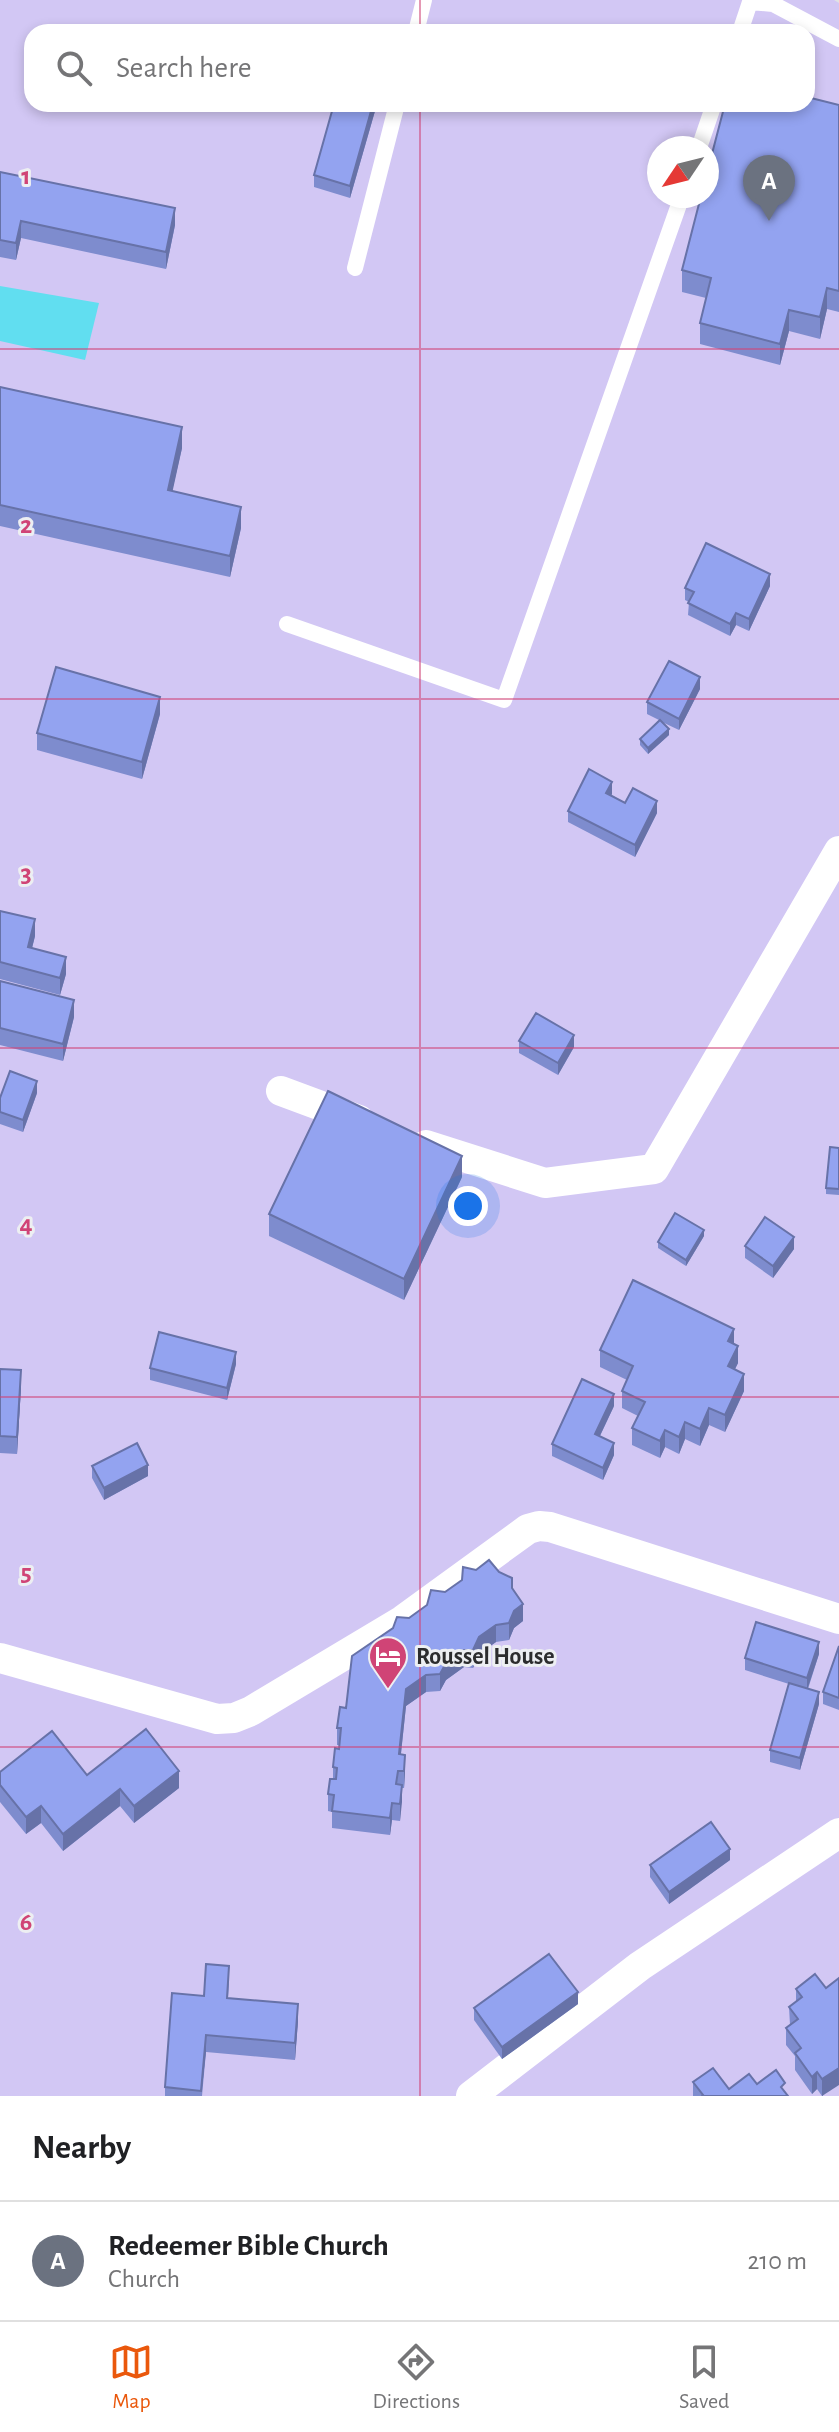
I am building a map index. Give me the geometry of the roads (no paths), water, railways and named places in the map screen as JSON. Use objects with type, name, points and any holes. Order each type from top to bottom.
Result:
[{"type":"street","points":[[281,1091],[458,1156],[545,1183],[654,1169],[839,851]]},
{"type":"street","points":[[0,1658],[217,1719],[234,1718],[285,1692],[403,1620],[518,1536],[539,1526],[839,1619]]},
{"type":"street","points":[[471,2096],[640,1966],[839,1833]]},
{"type":"lane","points":[[418,24],[424,0]]},
{"type":"lane","points":[[742,24],[746,1],[773,4],[811,24]]},
{"type":"lane","points":[[815,26],[839,39]]},
{"type":"lane","points":[[355,268],[395,112]]},
{"type":"lane","points":[[703,136],[711,112]]},
{"type":"lane","points":[[287,624],[504,700],[678,208]]},
{"type":"water","points":[[0,286],[99,303],[85,360],[0,341]]},
{"type":"place","name":"Redeemer Bible Church","points":[[769,221]]},
{"type":"place","name":"Roussel House","points":[[388,1690]]}]
